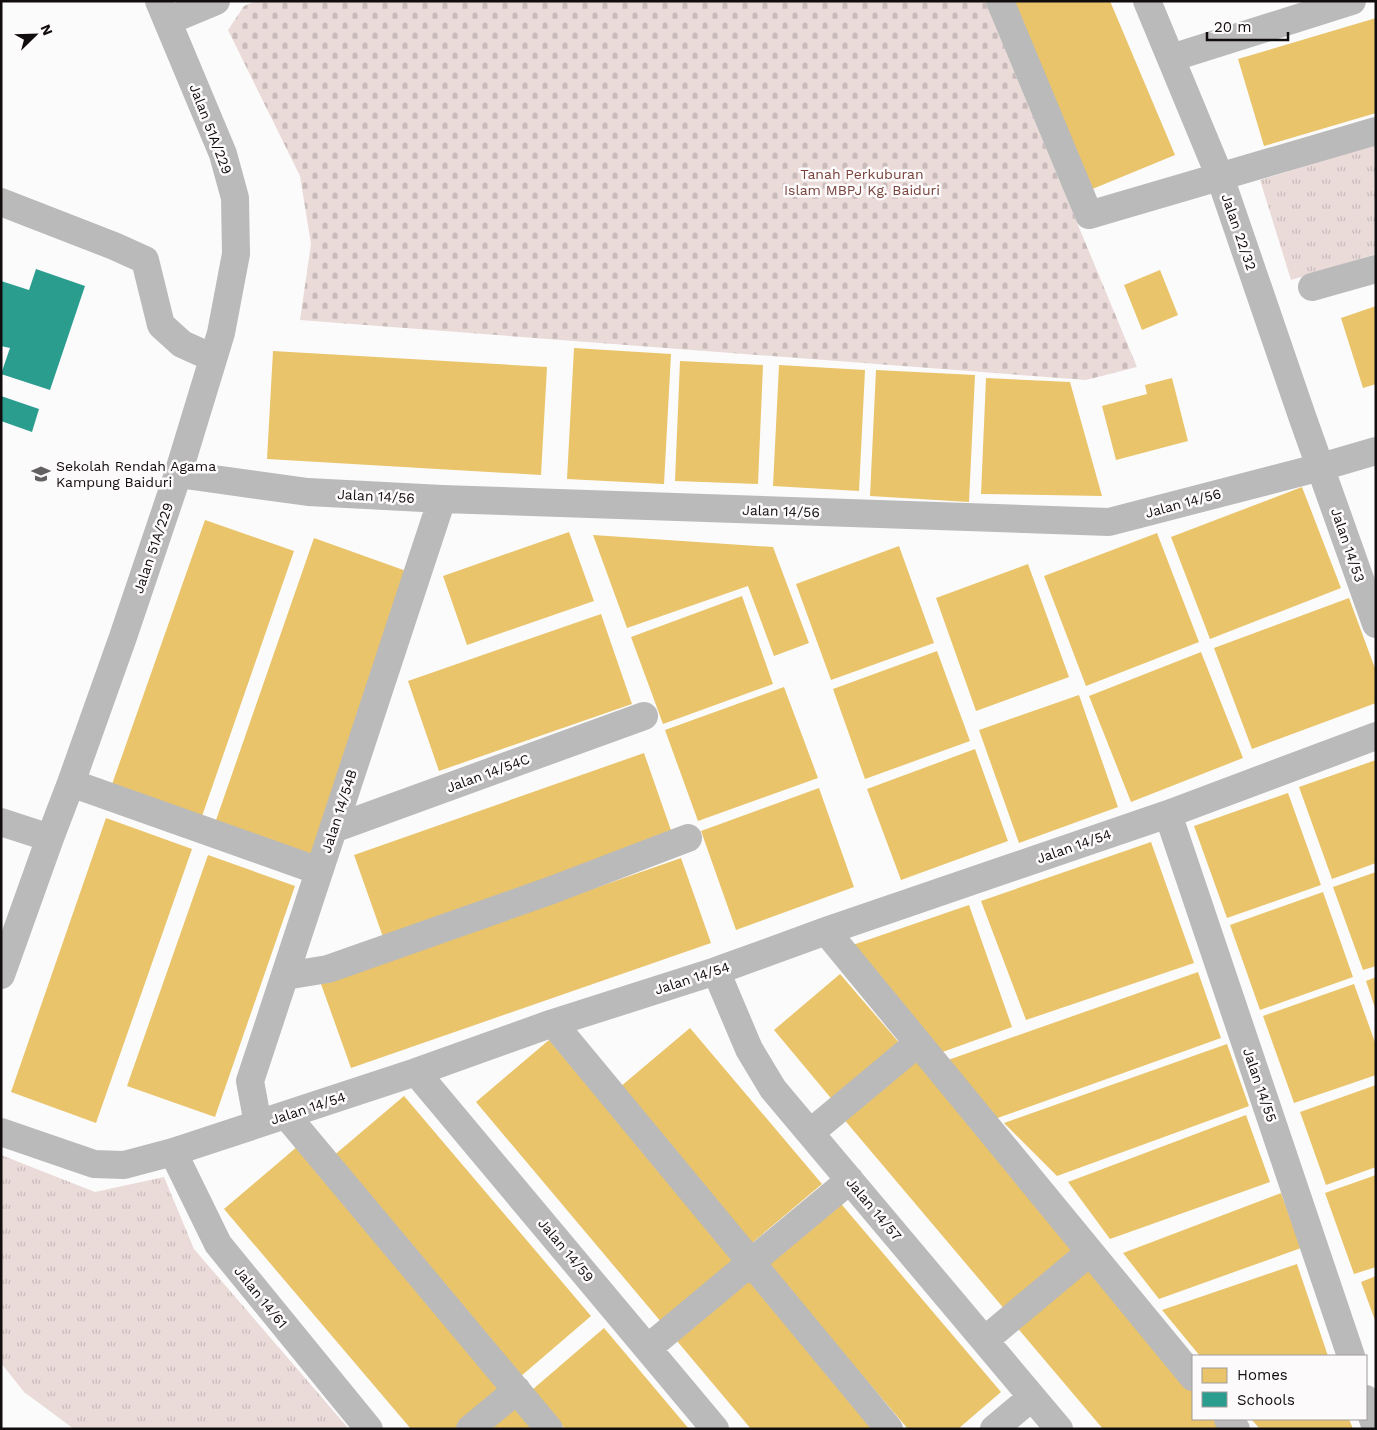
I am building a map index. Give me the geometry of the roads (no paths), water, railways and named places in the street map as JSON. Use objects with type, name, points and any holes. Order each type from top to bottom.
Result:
[{"type":"street","points":[[163,11],[216,1]]},
{"type":"street","points":[[1000,1],[1089,215],[1376,131]]},
{"type":"street","name":"Jalan 22/32","points":[[1147,1],[1220,177],[1321,467]]},
{"type":"street","points":[[1171,58],[1293,10],[1352,1]]},
{"type":"street","name":"Jalan 51A/229","points":[[1,975],[120,646],[178,474],[221,333],[236,254],[235,198],[223,154],[163,11]]},
{"type":"street","points":[[1,202],[145,260],[161,325],[182,344],[213,358]]},
{"type":"street","points":[[1312,287],[1376,269]]},
{"type":"street","name":"Jalan 14/56","points":[[178,474],[308,492],[442,499],[1109,522],[1376,451]]},
{"type":"street","name":"Jalan 14/53","points":[[1321,467],[1376,624]]},
{"type":"street","name":"Jalan 14/54B","points":[[258,1124],[250,1081],[442,499]]},
{"type":"street","name":"Jalan 14/54C","points":[[333,829],[644,716]]},
{"type":"street","name":"Jalan 14/54","points":[[1,1132],[94,1164],[124,1165],[173,1152],[416,1072],[553,1023],[716,971],[826,931],[1168,814],[1376,736]]},
{"type":"street","points":[[71,783],[319,871]]},
{"type":"street","name":"Jalan 14/55","points":[[1168,814],[1351,1355]]},
{"type":"street","points":[[1,822],[50,838]]},
{"type":"street","points":[[285,976],[328,969],[552,890],[688,838]]},
{"type":"street","points":[[826,931],[1192,1376]]},
{"type":"street","name":"Jalan 14/57","points":[[716,971],[749,1049],[773,1089],[1059,1429]]},
{"type":"street","points":[[553,1023],[889,1429]]},
{"type":"street","points":[[810,1133],[918,1043]]},
{"type":"street","name":"Jalan 14/59","points":[[416,1072],[715,1429]]},
{"type":"street","points":[[286,1115],[549,1429]]},
{"type":"street","name":"Jalan 14/61","points":[[173,1152],[218,1244],[369,1429]]},
{"type":"street","points":[[648,1348],[850,1180]]},
{"type":"street","points":[[985,1340],[1090,1252]]},
{"type":"street","points":[[470,1429],[516,1390]]},
{"type":"street","points":[[994,1429],[1032,1397]]},
{"type":"street","points":[[1367,1402],[1376,1428]]},
{"type":"place","name":"Sekolah Rendah Agama Kampung Baiduri","points":[[41,474]]},
{"type":"park label","name":"Tanah Perkuburan Islam MBPJ Kg. Baiduri","points":[[862,182]]}]
